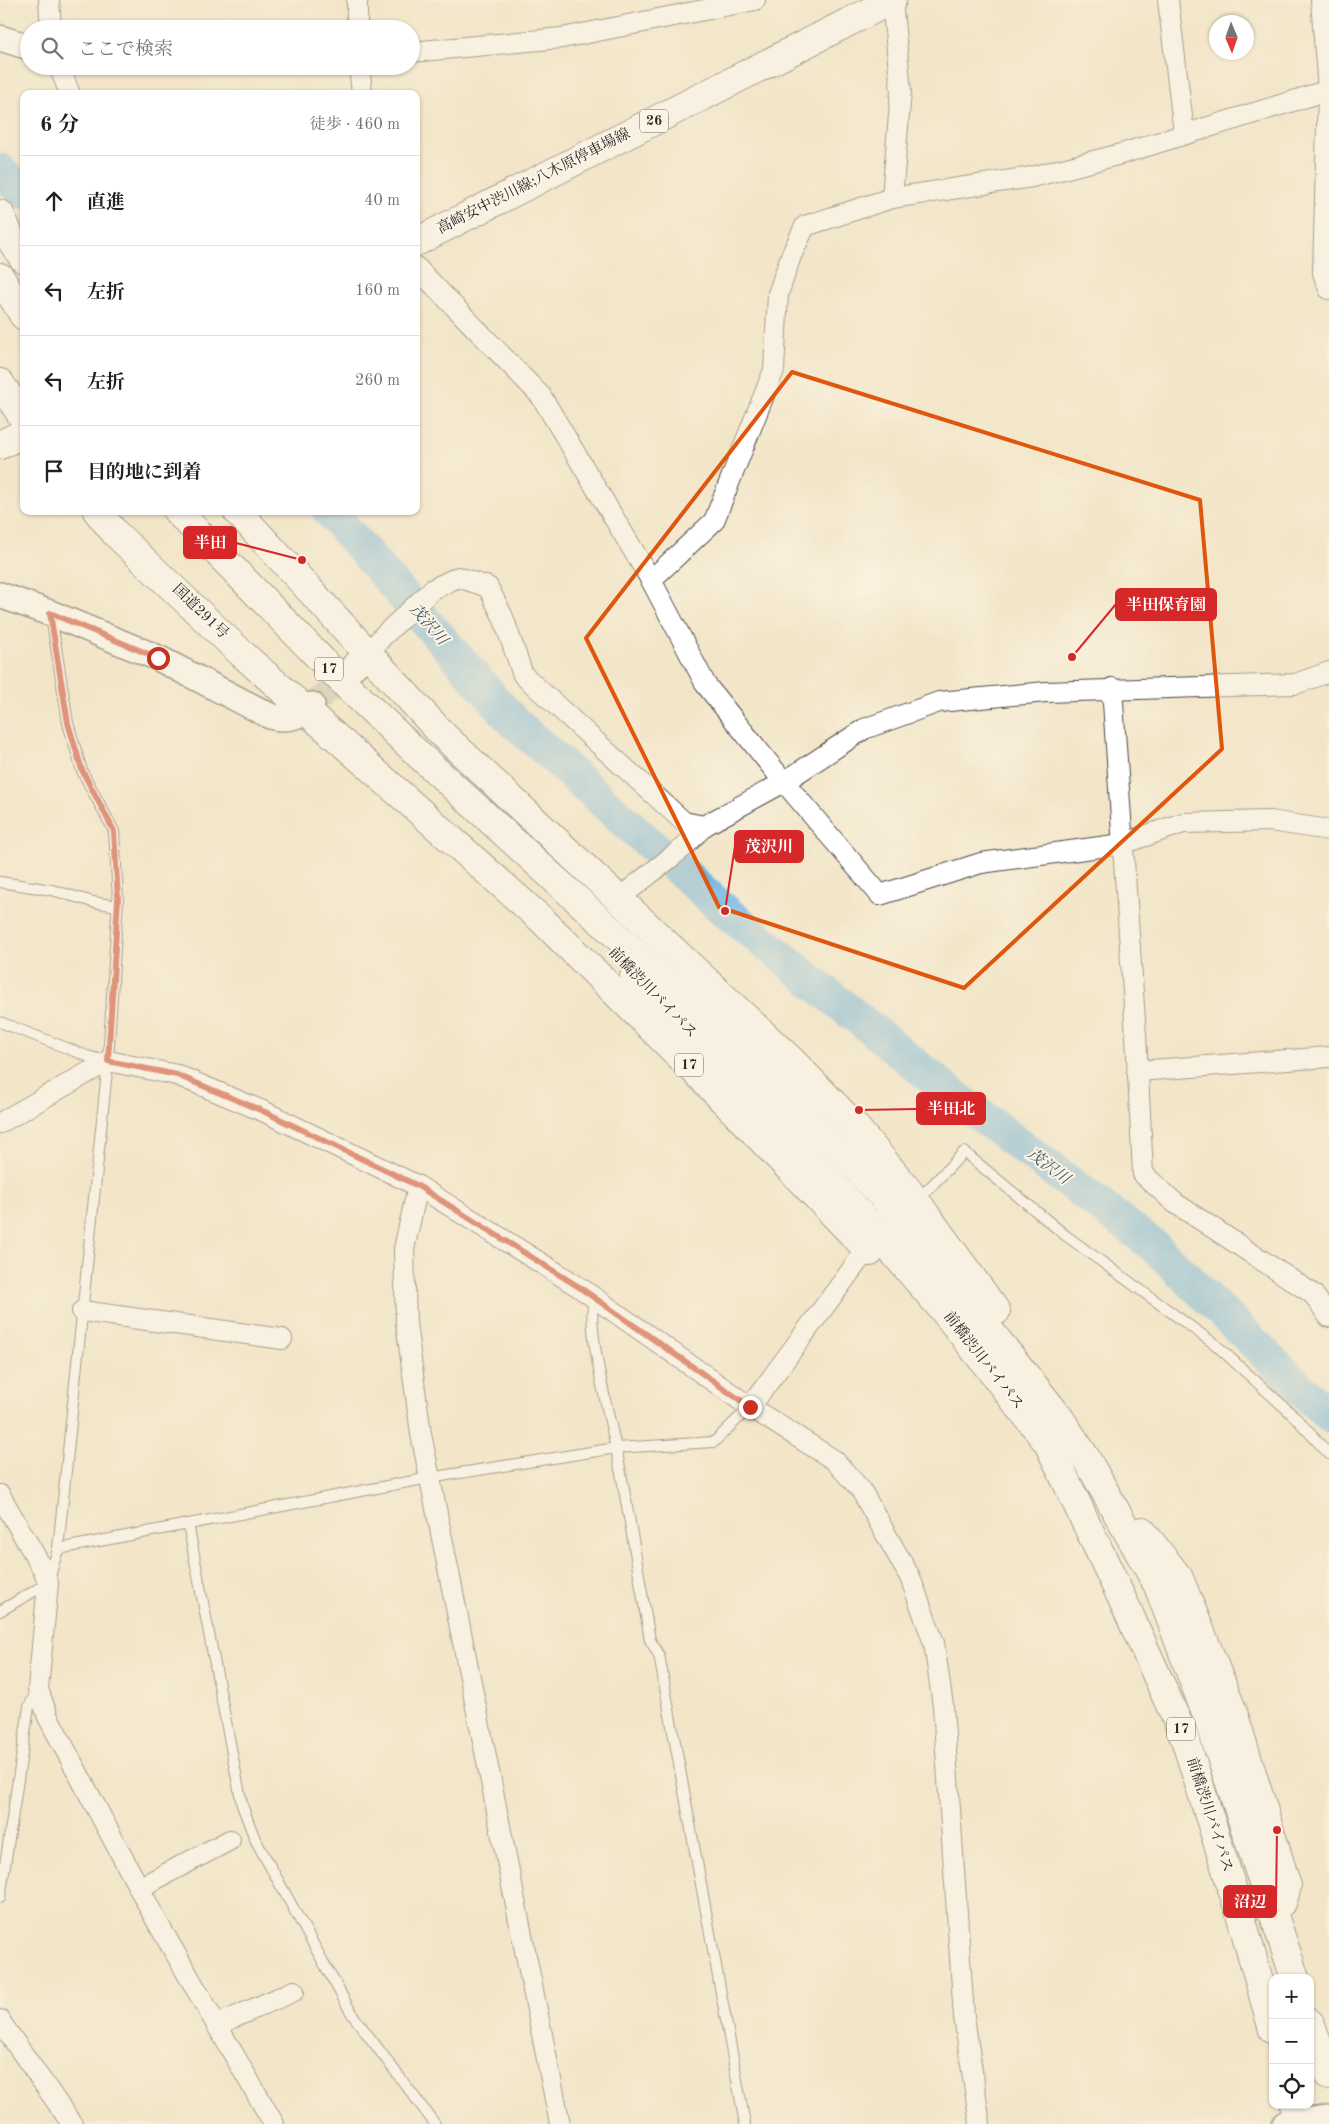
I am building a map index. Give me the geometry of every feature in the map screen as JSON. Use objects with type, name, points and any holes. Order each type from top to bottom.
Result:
[{"type":"main road","name":"高崎安中渋川線;八木原停車場線","points":[[420,240],[892,0]]},
{"type":"main road","points":[[0,214],[18,251]]},
{"type":"main road","points":[[0,277],[20,310]]},
{"type":"main road","points":[[0,383],[20,413]]},
{"type":"main road","points":[[0,445],[20,435]]},
{"type":"main road","name":"国道291号","points":[[100,515],[115,533],[240,652],[309,707]]},
{"type":"main road","name":"前橋渋川バイパス","points":[[181,515],[347,686],[488,819],[769,1075],[882,1196],[1059,1417],[1086,1458],[1158,1586],[1210,1724],[1293,1974]]},
{"type":"main road","name":"17","points":[[240,515],[443,735],[792,1061],[853,1124],[916,1202],[991,1304],[1059,1417]]},
{"type":"main road","name":"17","points":[[309,707],[542,920],[701,1077],[867,1249],[1048,1443]]},
{"type":"main road","name":"前橋渋川バイパス","points":[[488,819],[635,977],[756,1100],[861,1214],[944,1311],[1048,1443],[1125,1605],[1184,1736],[1241,1917],[1270,2019]]},
{"type":"main road","points":[[1314,2034],[1329,2076]]},
{"type":"street","points":[[49,0],[50,20]]},
{"type":"street","points":[[357,0],[357,20]]},
{"type":"street","points":[[420,51],[562,38],[755,0]]},
{"type":"street","points":[[892,0],[901,91],[892,198]]},
{"type":"street","points":[[1168,0],[1184,133]]},
{"type":"street","points":[[1321,0],[1329,90],[1323,273],[1329,289]]},
{"type":"street","points":[[0,38],[20,44]]},
{"type":"street","points":[[63,75],[68,90]]},
{"type":"street","points":[[360,75],[362,90]]},
{"type":"street","points":[[651,580],[714,521],[774,370],[778,294],[791,256],[805,226],[892,198],[1032,177],[1121,154],[1184,133],[1329,90]]},
{"type":"street","points":[[420,271],[541,396],[651,580],[706,685],[784,782],[880,895],[981,863],[1122,844],[1183,823],[1270,820],[1329,830]]},
{"type":"street","points":[[368,652],[433,589],[458,577],[488,587],[503,617],[523,675],[684,822],[704,826]]},
{"type":"street","points":[[0,595],[50,613],[158,658],[270,716],[286,719],[298,716],[309,707]]},
{"type":"street","points":[[618,899],[684,847],[704,826],[784,782],[864,729],[939,702],[1112,688],[1295,684],[1329,672]]},
{"type":"street","points":[[1112,688],[1142,1174],[1175,1203],[1312,1294],[1329,1317]]},
{"type":"street","points":[[1137,1071],[1329,1058]]},
{"type":"street","points":[[0,1123],[108,1061],[177,1075],[265,1112],[418,1186],[595,1298],[750,1407],[834,1460],[861,1490],[910,1576],[934,1643],[943,1706],[964,2017],[980,2124]]},
{"type":"street","points":[[418,1186],[404,1249],[406,1314],[421,1434],[560,2124]]},
{"type":"street","points":[[750,1407],[867,1249]]},
{"type":"street","points":[[82,1311],[282,1339]]},
{"type":"street","points":[[0,1495],[44,1571],[48,1583],[38,1689],[48,1717],[139,1888],[274,2124]]},
{"type":"street","points":[[139,1888],[230,1840]]},
{"type":"street","points":[[217,2025],[294,1991]]},
{"type":"street","points":[[0,2020],[72,2124]]},
{"type":"street","points":[[1294,2119],[1329,2118]]},
{"type":"lane","points":[[0,1611],[48,1583],[58,1549],[108,1061],[117,906],[114,831],[82,770],[68,723],[50,613]]},
{"type":"lane","points":[[0,882],[52,890],[117,906]]},
{"type":"lane","points":[[0,1022],[87,1056],[108,1061]]},
{"type":"lane","points":[[916,1202],[964,1152],[1065,1235],[1216,1346],[1294,1416],[1329,1454]]},
{"type":"lane","points":[[595,1298],[591,1306],[596,1352],[616,1448],[650,1640],[659,1655],[745,2124]]},
{"type":"lane","points":[[58,1549],[429,1478],[616,1448],[714,1442],[750,1407]]},
{"type":"lane","points":[[188,1524],[242,1805],[255,1839],[352,2014],[435,2124]]},
{"type":"lane","points":[[0,1898],[29,1707],[38,1689]]},
{"type":"highlighted area","points":[[792,372],[1200,500],[1222,749],[964,988],[719,907],[586,638]]},
{"type":"waterway","name":"茂沢川","points":[[0,170],[20,188]]},
{"type":"waterway","name":"茂沢川","points":[[333,515],[513,721],[725,911],[952,1094],[1154,1246],[1329,1416]]},
{"type":"tunnel","points":[[312,705],[353,667]]},
{"type":"place","name":"半田","points":[[302,560]]},
{"type":"place","name":"半田保育園","points":[[1072,657]]},
{"type":"place","name":"茂沢川","points":[[725,911]]},
{"type":"place","name":"半田北","points":[[859,1110]]},
{"type":"place","name":"沼辺","points":[[1277,1830]]},
{"type":"route","points":[[158,658],[50,613],[68,723],[82,770],[114,831],[118,899],[108,1061],[177,1075],[265,1112],[418,1186],[579,1287],[750,1407]]}]
